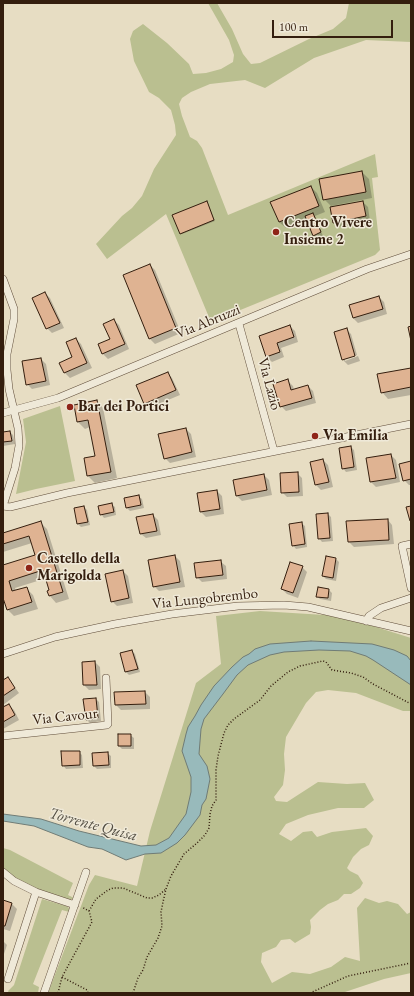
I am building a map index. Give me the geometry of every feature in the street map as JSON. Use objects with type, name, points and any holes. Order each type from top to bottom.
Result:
[{"type":"street","name":"Via Abruzzi","points":[[3,413],[58,398],[239,324],[367,269],[411,254]]},
{"type":"street","points":[[3,279],[14,309],[14,319],[7,354],[7,370],[9,389],[18,428],[19,446],[15,468],[3,506],[10,507],[67,493],[411,424]]},
{"type":"street","name":"Via Lazio","points":[[239,324],[274,451]]},
{"type":"street","points":[[411,544],[402,546],[411,588]]},
{"type":"street","points":[[366,621],[369,616],[381,608],[411,598]]},
{"type":"street","name":"Via Lungobrembo","points":[[3,654],[55,637],[115,624],[165,615],[238,606],[284,605],[308,607],[411,631]]},
{"type":"street","name":"Via Cavour","points":[[3,736],[107,725],[106,678]]},
{"type":"street","points":[[3,872],[14,881],[36,892],[75,906]]},
{"type":"street","points":[[44,993],[86,872]]},
{"type":"street","points":[[8,979],[36,892]]},
{"type":"path","points":[[133,993],[147,957],[158,938],[162,926],[161,912],[166,889],[184,854],[205,835],[209,828],[212,806],[216,800],[216,770],[218,756],[224,733],[228,725],[242,712],[260,700],[271,686],[288,672],[300,666],[323,662],[326,662],[332,670],[351,673],[363,677],[411,704]]},
{"type":"path","points":[[58,993],[62,977],[92,922],[89,910],[96,899],[113,888],[123,888],[147,898],[152,898],[159,895],[166,889]]},
{"type":"path","points":[[75,906],[83,907],[89,910]]},
{"type":"path","points":[[310,993],[348,976],[411,963]]},
{"type":"path","points":[[62,977],[87,990],[88,993]]},
{"type":"green space","name":"Centro Vivere Insieme 2","points":[[208,3],[217,3],[232,29],[243,54],[251,64],[260,63],[333,29],[346,18],[349,3],[411,3],[411,42],[366,40],[314,58],[265,88],[245,80],[210,84],[191,92],[182,98],[179,104],[190,137],[197,141],[202,148],[228,215],[375,154],[378,177],[372,178],[380,250],[375,255],[211,322],[166,214],[107,259],[96,244],[142,196],[154,169],[176,135],[171,110],[159,98],[149,92],[134,61],[130,39],[133,31],[143,24],[167,43],[189,64],[193,74],[206,73],[221,69],[233,62],[234,55],[229,40]]},
{"type":"green space","points":[[60,406],[75,481],[16,494],[26,442],[23,419]]},
{"type":"green space","points":[[260,611],[341,616],[411,638],[411,711],[403,711],[356,693],[328,690],[316,692],[306,703],[286,737],[283,785],[274,797],[276,801],[287,802],[318,782],[347,784],[365,783],[374,800],[364,808],[338,808],[308,815],[286,824],[279,834],[291,841],[303,832],[312,831],[317,837],[332,832],[366,828],[373,836],[369,845],[361,849],[353,857],[347,868],[358,875],[363,883],[360,888],[351,894],[344,894],[338,900],[328,904],[320,910],[310,920],[310,934],[295,943],[290,939],[281,940],[276,947],[262,953],[261,962],[272,983],[292,972],[310,974],[331,967],[345,957],[360,961],[357,908],[365,898],[379,903],[387,901],[398,904],[407,914],[411,912],[411,973],[384,979],[342,993],[48,993],[89,885],[95,875],[137,886],[150,831],[196,683],[221,664],[216,616]]},
{"type":"green space","points":[[3,848],[10,850],[73,883],[68,895],[74,898],[70,900],[41,891],[15,879],[3,868]]},
{"type":"green space","points":[[42,899],[66,906],[69,908],[69,912],[62,910],[33,984],[39,987],[38,993],[9,993],[8,991],[14,985]]},
{"type":"water","points":[[311,641],[372,644],[394,650],[407,656],[411,661],[411,685],[366,656],[350,651],[319,650],[284,652],[270,655],[248,665],[237,675],[204,719],[201,729],[199,754],[207,766],[210,779],[206,799],[202,805],[200,815],[177,843],[161,853],[145,854],[126,860],[102,849],[88,847],[34,826],[3,821],[3,814],[41,819],[79,831],[141,846],[156,845],[169,838],[186,814],[191,792],[191,777],[182,751],[188,727],[214,686],[243,657],[255,649],[270,644]]},
{"type":"building","points":[[362,171],[366,192],[323,200],[319,179]]},
{"type":"building","points":[[311,186],[319,206],[279,222],[270,202]]},
{"type":"building","points":[[207,201],[214,220],[180,234],[172,215]]},
{"type":"building","points":[[363,201],[366,216],[333,223],[330,207]]},
{"type":"building","points":[[313,213],[321,232],[313,236],[305,216]]},
{"type":"building","points":[[150,264],[176,328],[149,339],[123,275]]},
{"type":"building","points":[[45,292],[60,323],[46,329],[32,298]]},
{"type":"building","points":[[379,296],[383,309],[353,318],[349,305]]},
{"type":"building","points":[[114,319],[125,344],[102,354],[98,344],[110,339],[103,324]]},
{"type":"building","points":[[290,325],[294,337],[277,343],[280,352],[266,357],[259,336]]},
{"type":"building","points":[[411,326],[411,341],[408,327]]},
{"type":"building","points":[[347,328],[355,356],[342,360],[334,332]]},
{"type":"building","points":[[76,338],[87,363],[64,373],[59,363],[72,357],[66,342]]},
{"type":"building","points":[[41,358],[46,381],[26,385],[22,361]]},
{"type":"building","points":[[411,368],[411,387],[381,393],[377,374]]},
{"type":"building","points":[[168,372],[176,390],[144,404],[136,385]]},
{"type":"building","points":[[288,379],[291,390],[308,385],[312,398],[280,407],[273,384]]},
{"type":"building","points":[[97,400],[111,472],[87,476],[84,458],[95,456],[88,420],[77,422],[74,405]]},
{"type":"building","points":[[186,428],[192,452],[164,459],[158,434]]},
{"type":"building","points":[[10,431],[12,441],[3,442],[3,432]]},
{"type":"building","points":[[351,446],[354,467],[342,469],[339,448]]},
{"type":"building","points":[[391,454],[396,478],[370,482],[366,458]]},
{"type":"building","points":[[323,459],[329,482],[315,485],[310,462]]},
{"type":"building","points":[[411,461],[411,479],[403,481],[399,464]]},
{"type":"building","points":[[298,472],[299,492],[281,493],[280,473]]},
{"type":"building","points":[[264,474],[267,490],[236,496],[233,480]]},
{"type":"building","points":[[217,490],[220,509],[200,512],[197,493]]},
{"type":"building","points":[[139,495],[141,505],[126,508],[124,498]]},
{"type":"building","points":[[112,503],[114,512],[100,515],[98,506]]},
{"type":"building","points":[[84,506],[88,522],[77,524],[74,508]]},
{"type":"building","points":[[411,506],[411,521],[410,521],[406,507]]},
{"type":"building","points":[[328,513],[330,538],[318,539],[316,514]]},
{"type":"building","points":[[153,514],[157,531],[140,534],[136,517]]},
{"type":"building","points":[[388,519],[389,540],[348,542],[346,521]]},
{"type":"building","name":"Castello della Marigolda","points":[[41,521],[63,592],[49,596],[47,591],[49,590],[43,570],[9,581],[12,591],[27,587],[32,602],[7,610],[3,598],[3,565],[35,555],[29,536],[3,544],[3,533]]},
{"type":"building","points":[[302,522],[305,544],[292,546],[289,524]]},
{"type":"building","points":[[175,555],[180,582],[153,587],[148,560]]},
{"type":"building","points":[[326,556],[336,558],[333,578],[322,576]]},
{"type":"building","points":[[221,560],[223,575],[196,578],[194,563]]},
{"type":"building","points":[[290,562],[303,566],[293,593],[281,589]]},
{"type":"building","points":[[123,570],[129,598],[111,602],[105,574]]},
{"type":"building","points":[[318,587],[329,589],[328,598],[316,597]]},
{"type":"building","points":[[132,650],[138,669],[125,672],[120,653]]},
{"type":"building","points":[[95,661],[97,685],[83,685],[82,662]]},
{"type":"building","points":[[8,677],[15,688],[3,696],[3,680]]},
{"type":"building","points":[[145,691],[146,704],[115,705],[114,692]]},
{"type":"building","points":[[96,698],[98,718],[86,720],[83,699]]},
{"type":"building","points":[[9,704],[15,715],[3,722],[3,707]]},
{"type":"building","points":[[118,734],[131,734],[131,746],[118,746]]},
{"type":"building","points":[[61,751],[80,751],[80,765],[62,766]]},
{"type":"building","points":[[108,752],[109,765],[93,766],[92,753]]},
{"type":"building","points":[[3,900],[12,903],[5,926],[3,926]]},
{"type":"place","name":"Centro Vivere Insieme 2","points":[[276,232]]},
{"type":"place","name":"Bar dei Portici","points":[[70,407]]},
{"type":"place","name":"Via Emilia","points":[[315,436]]},
{"type":"place","name":"Castello della Marigolda","points":[[29,568]]},
{"type":"water label","name":"Torrente Quisa","points":[[93,825]]}]
